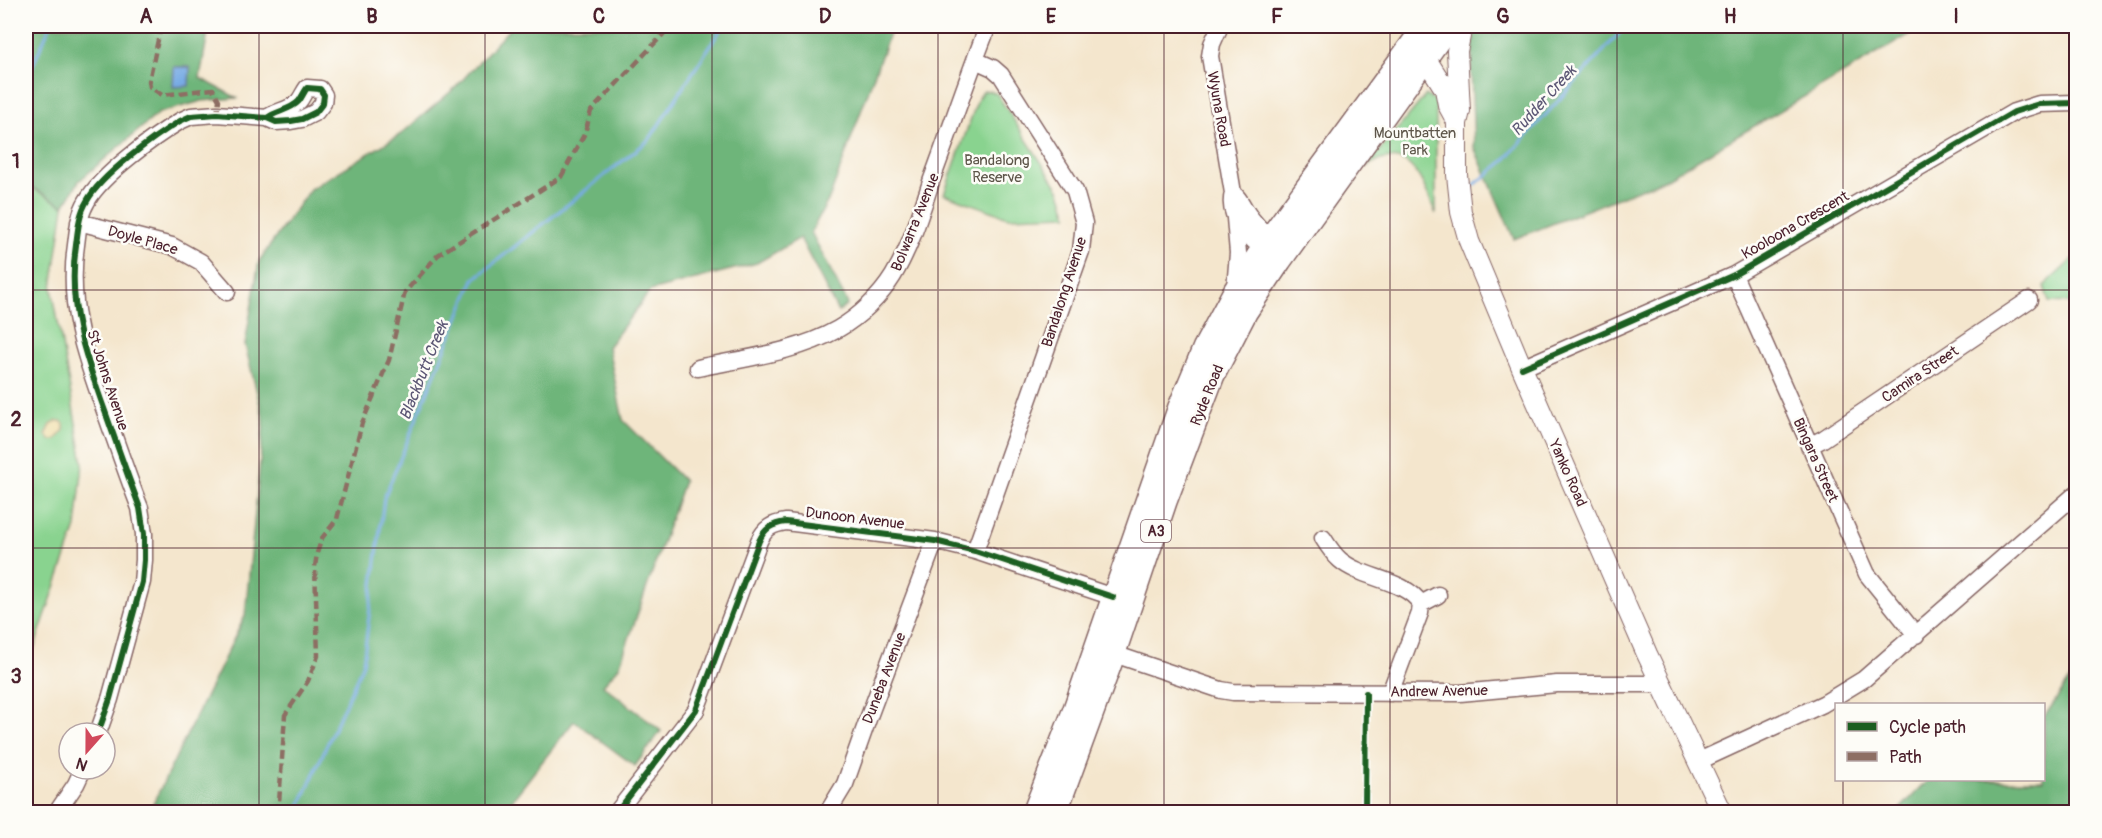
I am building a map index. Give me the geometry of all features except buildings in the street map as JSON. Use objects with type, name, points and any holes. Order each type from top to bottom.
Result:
[{"type":"highway","name":"Ryde Road","points":[[1056,813],[1114,654],[1166,500],[1213,376],[1246,312],[1271,250],[1306,187],[1425,44],[1449,26]]},
{"type":"highway","name":"Ryde Road","points":[[1034,813],[1069,723],[1188,384],[1235,290],[1271,250]]},
{"type":"main road","name":"Yanko Road","points":[[1462,26],[1457,51],[1460,111],[1457,123],[1457,175],[1461,212],[1475,258],[1647,654],[1722,813]]},
{"type":"main road","points":[[1425,44],[1444,67],[1459,92]]},
{"type":"main road","name":"Yanko Road","points":[[1425,44],[1457,123]]},
{"type":"street","name":"Bolwarra Avenue","points":[[698,368],[794,347],[817,339],[838,329],[877,297],[892,278],[910,241],[988,26]]},
{"type":"street","name":"Wyuna Road","points":[[1220,26],[1212,44],[1211,68],[1233,193],[1231,202],[1238,253],[1235,290]]},
{"type":"street","name":"Bandalong Avenue","points":[[975,60],[993,68],[1000,75],[1075,191],[1084,223],[1081,251],[975,551]]},
{"type":"street","name":"Kooloona Crescent","points":[[1522,368],[1734,275],[2014,112],[2039,104],[2076,104]]},
{"type":"street","name":"St Johns Avenue","points":[[102,721],[142,582],[144,534],[140,508],[84,354],[78,328],[74,301],[73,265],[79,222],[86,202],[105,177],[180,121],[202,114],[267,118]]},
{"type":"street","name":"Wyuna Road","points":[[1233,193],[1240,199],[1271,250]]},
{"type":"street","points":[[1235,218],[1256,244],[1271,250]]},
{"type":"street","name":"Doyle Place","points":[[79,222],[182,250],[210,270],[227,292]]},
{"type":"street","name":"Bingara Street","points":[[1734,275],[1868,574],[1916,634]]},
{"type":"street","name":"Camira Street","points":[[1809,446],[1823,439],[2029,300]]},
{"type":"street","points":[[1699,761],[1830,700],[1864,679],[2076,494]]},
{"type":"street","name":"Dunoon Avenue","points":[[617,813],[696,710],[759,541],[770,526],[786,522],[935,541],[975,551],[1113,597]]},
{"type":"street","points":[[1323,538],[1342,562],[1404,589],[1416,596],[1421,604],[1420,613],[1390,693]]},
{"type":"street","name":"Duneba Avenue","points":[[828,813],[845,784],[935,541]]},
{"type":"street","points":[[1421,604],[1438,595]]},
{"type":"street","name":"Andrew Avenue","points":[[1114,654],[1221,690],[1460,693],[1557,684],[1662,684]]},
{"type":"street","points":[[57,813],[77,781]]},
{"type":"green space","points":[[26,26],[209,26],[200,78],[237,98],[202,101],[159,113],[79,181],[64,206],[26,184]]},
{"type":"green space","points":[[512,26],[892,26],[830,197],[811,232],[848,304],[838,312],[800,238],[757,263],[650,291],[608,347],[623,420],[684,481],[619,667],[603,685],[661,731],[635,766],[574,721],[503,812],[149,812],[245,616],[264,421],[245,345],[259,261],[310,189],[401,134],[456,87]]},
{"type":"green space","points":[[1479,26],[1924,26],[1663,180],[1514,239],[1474,147],[1471,70],[1474,34]]},
{"type":"green space","name":"Bandalong Reserve","points":[[984,91],[997,94],[1060,191],[1068,215],[1008,217],[944,194],[979,96]]},
{"type":"green space","name":"Mountbatten Park","points":[[1426,95],[1436,102],[1436,214],[1419,178],[1404,161],[1394,158],[1381,160],[1366,167]]},
{"type":"green space","points":[[26,184],[64,206],[52,288],[83,463],[76,527],[26,671]]},
{"type":"green space","points":[[2076,256],[2076,303],[2049,302],[2044,286]]},
{"type":"green space","points":[[2076,671],[2076,812],[1897,812],[1927,781],[2045,781],[2045,716]]},
{"type":"sand","points":[[56,421],[64,424],[64,430],[55,440],[50,440],[46,435]]},
{"type":"water","points":[[174,67],[190,67],[189,86],[173,87]]},
{"type":"waterway","points":[[26,81],[50,26]]},
{"type":"waterway","name":"Blackbutt Creek","points":[[297,812],[363,664],[384,498],[474,279],[649,140],[723,26]]},
{"type":"waterway","name":"Rudder Creek","points":[[1473,186],[1503,162],[1626,26]]},
{"type":"waterway","points":[[2063,812],[2076,803]]},
{"type":"marked path","points":[[161,26],[149,81],[150,87],[162,95],[213,89],[219,100],[217,114]]},
{"type":"marked path","points":[[273,812],[279,803],[285,715],[308,681],[318,656],[315,567],[317,553],[322,538],[337,519],[362,423],[389,360],[405,292],[438,255],[561,177],[585,133],[591,111],[671,26]]},
{"type":"cycle path","points":[[307,88],[320,89],[324,95],[323,103],[316,112],[302,119],[276,122],[267,118],[296,104],[307,88]]},
{"type":"cycle path","points":[[1522,368],[1734,275],[2014,112],[2039,104],[2076,103]]},
{"type":"cycle path","points":[[102,721],[142,582],[144,534],[140,508],[91,372],[80,331],[76,310],[74,268],[81,216],[84,206],[94,191],[116,168],[180,121],[191,116],[217,114],[267,118]]},
{"type":"cycle path","points":[[617,812],[696,710],[759,541],[766,530],[773,525],[786,522],[935,541],[975,551],[1113,597]]},
{"type":"cycle path","points":[[1365,812],[1366,693]]}]
